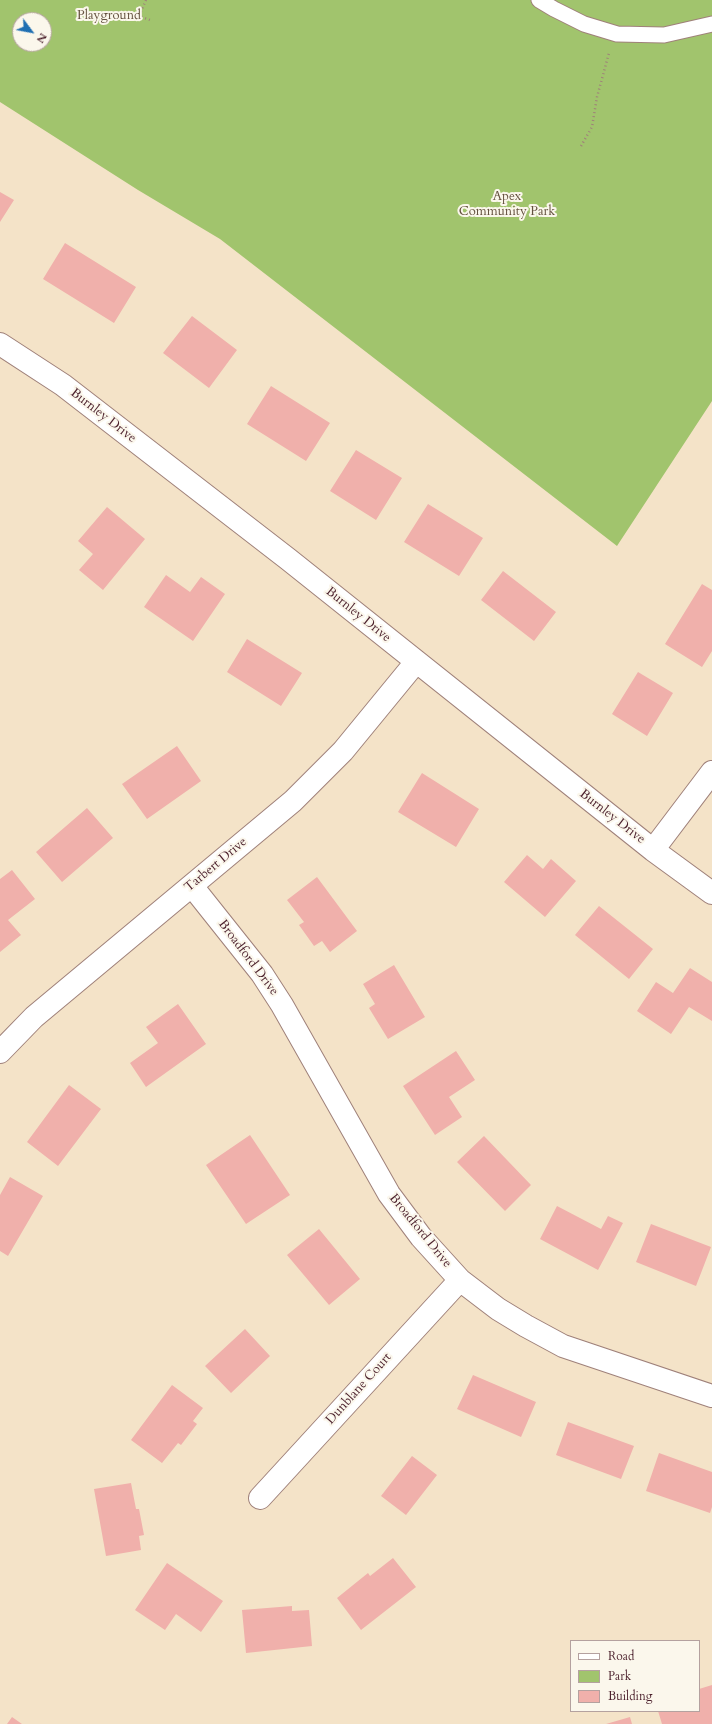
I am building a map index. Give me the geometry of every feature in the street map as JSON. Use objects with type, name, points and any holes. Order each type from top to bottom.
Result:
[{"type":"street","name":"Burnley Drive","points":[[0,344],[75,394],[288,559],[416,662],[712,894]]},
{"type":"street","name":"Tarbert Drive","points":[[0,1052],[40,1012],[293,801],[343,751],[416,662]]},
{"type":"street","points":[[654,850],[712,772]]},
{"type":"street","name":"Broadford Drive","points":[[192,886],[262,974],[282,1005],[389,1194],[420,1237],[460,1280],[514,1319],[563,1346],[712,1396]]},
{"type":"street","name":"Dunblane Court","points":[[260,1498],[460,1280]]},
{"type":"lane","points":[[539,0],[584,24],[614,33],[664,35],[712,24]]},
{"type":"path","points":[[146,0],[139,16],[150,20]]},
{"type":"path","points":[[581,146],[592,127],[597,97],[614,33]]},
{"type":"green space","name":"Apex Community Park","points":[[0,0],[712,0],[712,401],[617,546],[220,239],[138,190],[0,102]]},
{"type":"building","points":[[0,192],[14,200],[0,222]]},
{"type":"building","points":[[65,243],[136,287],[114,323],[43,279]]},
{"type":"building","points":[[192,316],[237,350],[209,388],[163,353]]},
{"type":"building","points":[[271,386],[330,423],[306,461],[247,424]]},
{"type":"building","points":[[356,450],[402,478],[376,520],[330,491]]},
{"type":"building","points":[[428,504],[483,538],[459,576],[404,542]]},
{"type":"building","points":[[107,507],[145,539],[103,590],[79,570],[93,554],[78,541]]},
{"type":"building","points":[[503,571],[556,612],[534,641],[481,600]]},
{"type":"building","points":[[166,575],[190,592],[201,577],[225,594],[193,641],[144,607]]},
{"type":"building","points":[[702,584],[712,590],[712,651],[702,667],[665,644]]},
{"type":"building","points":[[247,639],[302,673],[281,706],[227,672]]},
{"type":"building","points":[[638,672],[673,693],[647,736],[612,714]]},
{"type":"building","points":[[177,746],[201,781],[147,819],[122,784]]},
{"type":"building","points":[[422,773],[479,809],[456,847],[398,812]]},
{"type":"building","points":[[87,808],[113,838],[62,882],[36,852]]},
{"type":"building","points":[[527,855],[543,869],[551,859],[576,881],[545,917],[504,882]]},
{"type":"building","points":[[12,870],[35,899],[8,920],[21,935],[0,952],[0,879]]},
{"type":"building","points":[[317,877],[357,931],[330,952],[322,941],[314,946],[299,925],[304,922],[287,900]]},
{"type":"building","points":[[599,906],[653,949],[629,979],[575,935]]},
{"type":"building","points":[[394,965],[425,1017],[388,1039],[369,1008],[375,1004],[363,984]]},
{"type":"building","points":[[690,968],[712,982],[712,1021],[689,1007],[671,1034],[637,1011],[656,982],[673,993]]},
{"type":"building","points":[[178,1004],[206,1044],[146,1087],[130,1063],[158,1043],[146,1027]]},
{"type":"building","points":[[456,1051],[475,1080],[449,1097],[462,1117],[435,1135],[403,1086]]},
{"type":"building","points":[[69,1085],[101,1109],[58,1166],[27,1142]]},
{"type":"building","points":[[250,1135],[290,1195],[246,1224],[206,1165]]},
{"type":"building","points":[[484,1136],[531,1185],[505,1211],[457,1162]]},
{"type":"building","points":[[10,1177],[43,1196],[8,1256],[0,1251],[0,1195]]},
{"type":"building","points":[[557,1206],[601,1229],[608,1216],[623,1223],[598,1270],[540,1239]]},
{"type":"building","points":[[651,1224],[711,1247],[696,1286],[636,1262]]},
{"type":"building","points":[[319,1229],[360,1279],[329,1305],[287,1255]]},
{"type":"building","points":[[245,1329],[270,1356],[231,1393],[205,1366]]},
{"type":"building","points":[[473,1375],[536,1402],[521,1437],[457,1409]]},
{"type":"building","points":[[172,1385],[203,1408],[193,1421],[197,1424],[181,1445],[178,1443],[162,1463],[131,1440]]},
{"type":"building","points":[[568,1422],[634,1446],[621,1479],[556,1455]]},
{"type":"building","points":[[659,1453],[712,1472],[712,1507],[710,1513],[646,1491]]},
{"type":"building","points":[[412,1456],[437,1475],[406,1515],[381,1496]]},
{"type":"building","points":[[131,1483],[136,1509],[139,1509],[144,1535],[139,1536],[141,1550],[106,1556],[94,1489]]},
{"type":"building","points":[[393,1558],[416,1587],[361,1630],[337,1598],[368,1573],[370,1576]]},
{"type":"building","points":[[167,1563],[223,1601],[201,1632],[176,1614],[165,1630],[135,1610]]},
{"type":"building","points":[[292,1606],[292,1611],[309,1610],[312,1646],[246,1653],[242,1610]]},
{"type":"building","points":[[712,1685],[712,1724],[662,1724],[658,1712],[700,1712],[700,1689]]},
{"type":"building","points":[[12,1717],[22,1724],[7,1724]]},
{"type":"building","points":[[630,1717],[632,1724],[606,1724]]},
{"type":"park label","name":"Playground","points":[[109,16]]}]
